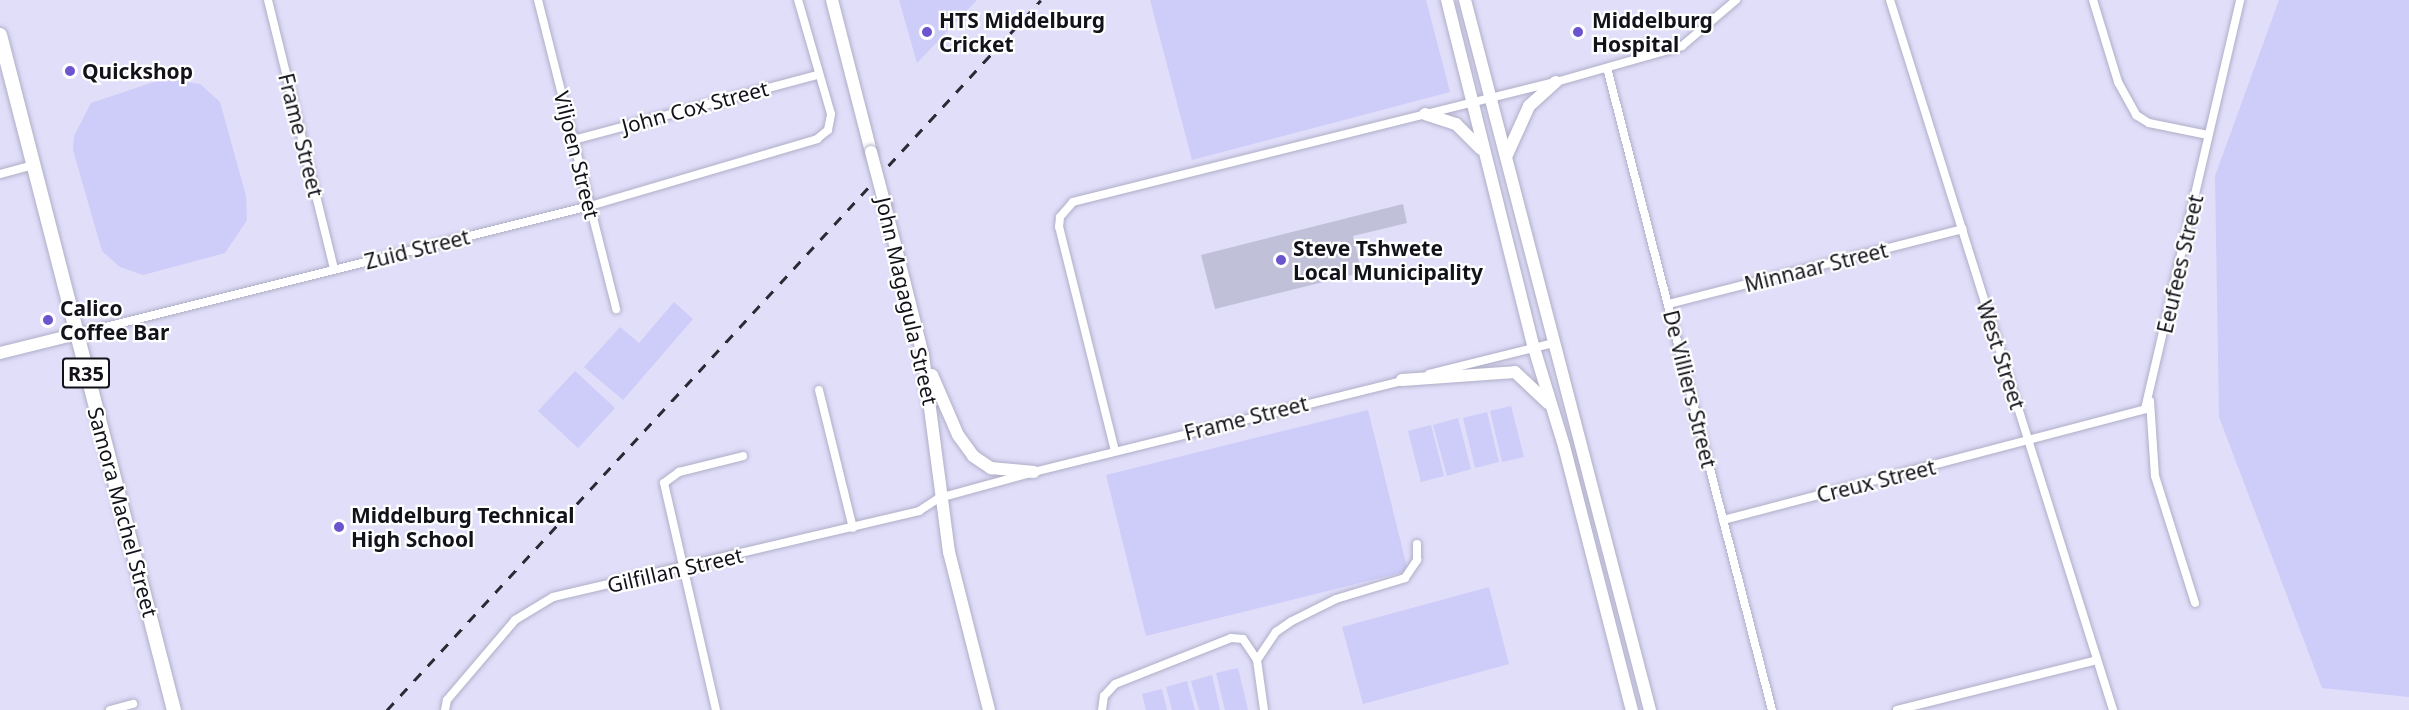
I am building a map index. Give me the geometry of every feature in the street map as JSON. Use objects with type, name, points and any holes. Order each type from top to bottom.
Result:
[{"type":"main road","name":"John Magagula Street","points":[[832,0],[923,355],[939,498],[989,710]]},
{"type":"main road","points":[[1447,0],[1534,348],[1564,446],[1632,710]]},
{"type":"main road","points":[[1465,0],[1650,710]]},
{"type":"main road","name":"Samora Machel Street","points":[[0,35],[174,710]]},
{"type":"main road","points":[[1506,159],[1529,106],[1556,82]]},
{"type":"main road","points":[[1425,114],[1471,134],[1486,158]]},
{"type":"main road","name":"Zuid Street","points":[[0,353],[77,334]]},
{"type":"main road","points":[[923,355],[958,435],[973,456],[991,468],[1034,472]]},
{"type":"main road","points":[[1402,380],[1515,372],[1553,409]]},
{"type":"main road","points":[[1564,446],[1580,441]]},
{"type":"main road","points":[[1602,598],[1618,594]]},
{"type":"street","name":"Frame Street","points":[[268,0],[334,269]]},
{"type":"street","name":"Viljoen Street","points":[[538,0],[616,309]]},
{"type":"street","points":[[798,0],[818,75]]},
{"type":"street","points":[[1115,451],[1059,227],[1063,211],[1081,199],[1556,82],[1682,46],[1736,0]]},
{"type":"street","name":"West Street","points":[[1890,0],[2114,710]]},
{"type":"street","points":[[2093,0],[2118,82],[2136,115],[2149,123],[2208,135]]},
{"type":"street","name":"Eeufees Street","points":[[2195,603],[2155,476],[2150,397],[2240,0]]},
{"type":"street","name":"De Villiers Street","points":[[1607,68],[1772,710]]},
{"type":"street","name":"Zuid Street","points":[[77,334],[590,206],[807,142],[828,130],[831,114],[818,75]]},
{"type":"street","name":"John Cox Street","points":[[573,140],[818,75]]},
{"type":"street","points":[[0,174],[33,165]]},
{"type":"street","name":"Minnaar Street","points":[[1669,304],[1963,230]]},
{"type":"street","name":"Frame Street","points":[[939,498],[1115,451],[1553,343]]},
{"type":"street","points":[[819,390],[853,528]]},
{"type":"street","points":[[2029,441],[2137,414],[2150,397]]},
{"type":"street","name":"Creux Street","points":[[1723,520],[2029,441]]},
{"type":"street","points":[[716,710],[681,569],[664,483],[679,472],[743,456]]},
{"type":"street","name":"Gilfillan Street","points":[[445,710],[447,700],[515,620],[534,605],[919,511],[939,498]]},
{"type":"street","points":[[1257,660],[1276,632],[1292,621],[1336,599],[1405,578],[1417,560],[1417,544]]},
{"type":"street","points":[[1102,710],[1104,696],[1114,684],[1231,638],[1243,639],[1257,660],[1264,710]]},
{"type":"street","points":[[1898,710],[2097,660]]},
{"type":"street","points":[[110,710],[133,704]]},
{"type":"shaded area","name":"HTS Middelburg Cricket","points":[[899,0],[977,0],[917,63]]},
{"type":"shaded area","points":[[1150,0],[1426,0],[1450,92],[1192,160]]},
{"type":"shaded area","points":[[2279,0],[2409,0],[2409,697],[2322,688],[2219,417],[2215,176]]},
{"type":"shaded area","points":[[163,79],[200,84],[220,102],[246,196],[247,220],[225,253],[143,275],[120,267],[102,251],[73,150],[74,136],[91,103]]},
{"type":"shaded area","points":[[674,302],[693,319],[623,400],[584,367],[620,327],[639,343]]},
{"type":"shaded area","points":[[575,371],[615,408],[578,448],[538,411]]},
{"type":"shaded area","points":[[1511,406],[1524,457],[1502,462],[1490,411]]},
{"type":"shaded area","points":[[1368,410],[1408,571],[1146,636],[1106,475]]},
{"type":"shaded area","points":[[1487,412],[1499,462],[1475,468],[1463,418]]},
{"type":"shaded area","points":[[1458,418],[1471,469],[1447,476],[1433,425]]},
{"type":"shaded area","points":[[1431,425],[1444,476],[1421,482],[1408,431]]},
{"type":"shaded area","points":[[1489,587],[1509,664],[1363,704],[1342,627]]},
{"type":"shaded area","points":[[1238,668],[1248,710],[1225,710],[1216,673]]},
{"type":"shaded area","points":[[1212,675],[1220,710],[1199,710],[1191,681]]},
{"type":"shaded area","points":[[1187,681],[1195,710],[1172,710],[1166,687]]},
{"type":"shaded area","points":[[1162,689],[1167,710],[1146,710],[1142,694]]},
{"type":"building","name":"Steve Tshwete Local Municipality","points":[[1403,204],[1407,223],[1353,236],[1360,265],[1352,275],[1215,309],[1201,255]]},
{"type":"railway","points":[[387,710],[1041,0]]},
{"type":"place","name":"HTS Middelburg Cricket","points":[[927,32]]},
{"type":"place","name":"Middelburg Hospital","points":[[1578,32]]},
{"type":"place","name":"Quickshop","points":[[70,71]]},
{"type":"place","name":"Steve Tshwete Local Municipality","points":[[1281,260]]},
{"type":"place","name":"Calico Coffee Bar","points":[[48,320]]},
{"type":"place","name":"Middelburg Technical High School","points":[[339,527]]}]
